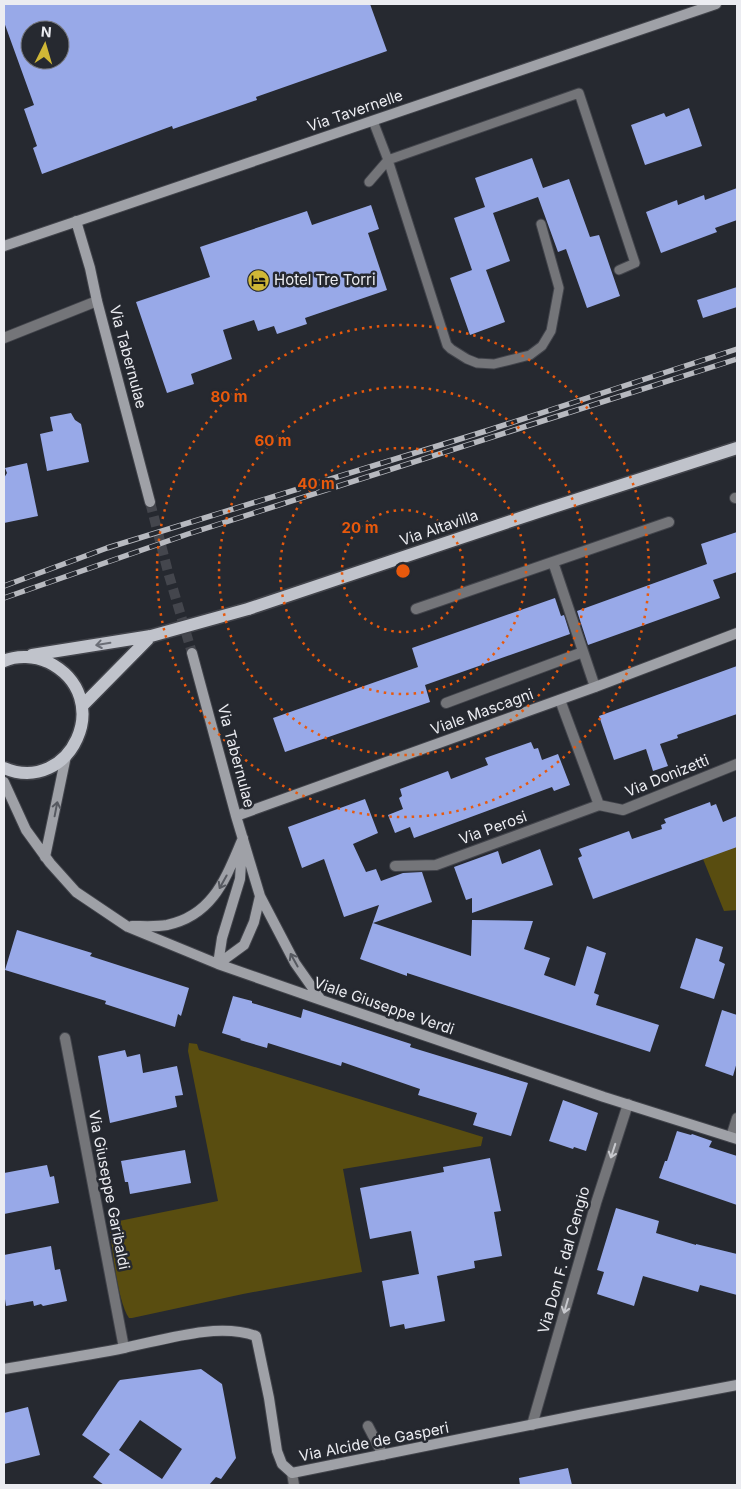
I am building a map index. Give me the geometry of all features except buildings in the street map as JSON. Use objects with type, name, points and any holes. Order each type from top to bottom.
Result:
[{"type":"main road","name":"Via Altavilla","points":[[4,662],[22,657],[151,636],[248,609],[737,448]]},
{"type":"main road","name":"Via Altavilla","points":[[83,705],[151,636]]},
{"type":"main road","points":[[4,768],[24,772],[39,771],[53,765],[66,756],[73,748],[83,716],[83,705],[74,682],[60,668],[42,659],[22,657]]},
{"type":"street","name":"Via Tavernelle","points":[[4,246],[716,4]]},
{"type":"street","name":"Via Tabernulae","points":[[76,221],[90,268],[150,502]]},
{"type":"street","points":[[4,338],[97,301]]},
{"type":"street","points":[[416,610],[669,522]]},
{"type":"street","points":[[553,562],[595,688]]},
{"type":"street","name":"Viale Mascagni","points":[[236,816],[595,688],[737,633]]},
{"type":"street","points":[[446,703],[583,652]]},
{"type":"street","name":"Via Tabernulae","points":[[192,653],[236,816],[260,896],[295,964],[321,1000]]},
{"type":"street","points":[[560,700],[599,805]]},
{"type":"street","points":[[45,857],[66,756]]},
{"type":"street","name":"Via Donizetti","points":[[599,805],[624,810],[737,764]]},
{"type":"street","name":"Viale Giuseppe Verdi","points":[[4,782],[26,830],[45,857],[76,892],[128,927],[218,964],[321,1000],[734,1138]]},
{"type":"street","name":"Via Perosi","points":[[395,866],[436,865],[599,805]]},
{"type":"street","name":"Via Tabernulae","points":[[218,964],[222,938],[240,879],[243,838]]},
{"type":"street","points":[[128,927],[166,925],[192,916],[212,899],[224,881],[243,838]]},
{"type":"street","name":"Via Tabernulae","points":[[218,964],[244,945],[254,922],[260,896]]},
{"type":"street","name":"Via Giuseppe Garibaldi","points":[[65,1038],[124,1348]]},
{"type":"street","name":"Via Don F. dal Cengio","points":[[532,1425],[596,1203],[628,1104]]},
{"type":"street","points":[[734,1138],[737,1118]]},
{"type":"street","name":"Via Alcide de Gasperi","points":[[4,1369],[187,1335],[226,1330],[243,1331],[256,1336],[269,1398],[277,1451],[282,1464],[292,1473],[737,1385]]},
{"type":"street","points":[[368,1426],[383,1455]]},
{"type":"street","points":[[292,1473],[294,1485]]},
{"type":"lane","points":[[369,182],[388,160],[579,93],[635,263],[619,270]]},
{"type":"lane","points":[[373,121],[388,160],[447,345],[451,350],[477,363],[494,364],[530,355],[542,346],[551,331],[560,288],[541,224]]},
{"type":"shaded area","points":[[737,842],[737,910],[724,911],[703,859]]},
{"type":"shaded area","points":[[189,1043],[197,1044],[199,1050],[483,1137],[481,1146],[343,1169],[362,1272],[129,1318],[118,1286],[109,1223],[218,1201],[188,1051]]},
{"type":"tunnel","points":[[150,502],[192,653]]},
{"type":"railway","points":[[4,586],[107,548],[489,430],[737,349]]},
{"type":"railway","points":[[4,598],[188,534],[737,359]]},
{"type":"place","name":"Hotel Tre Torri","points":[[258,280]]}]
